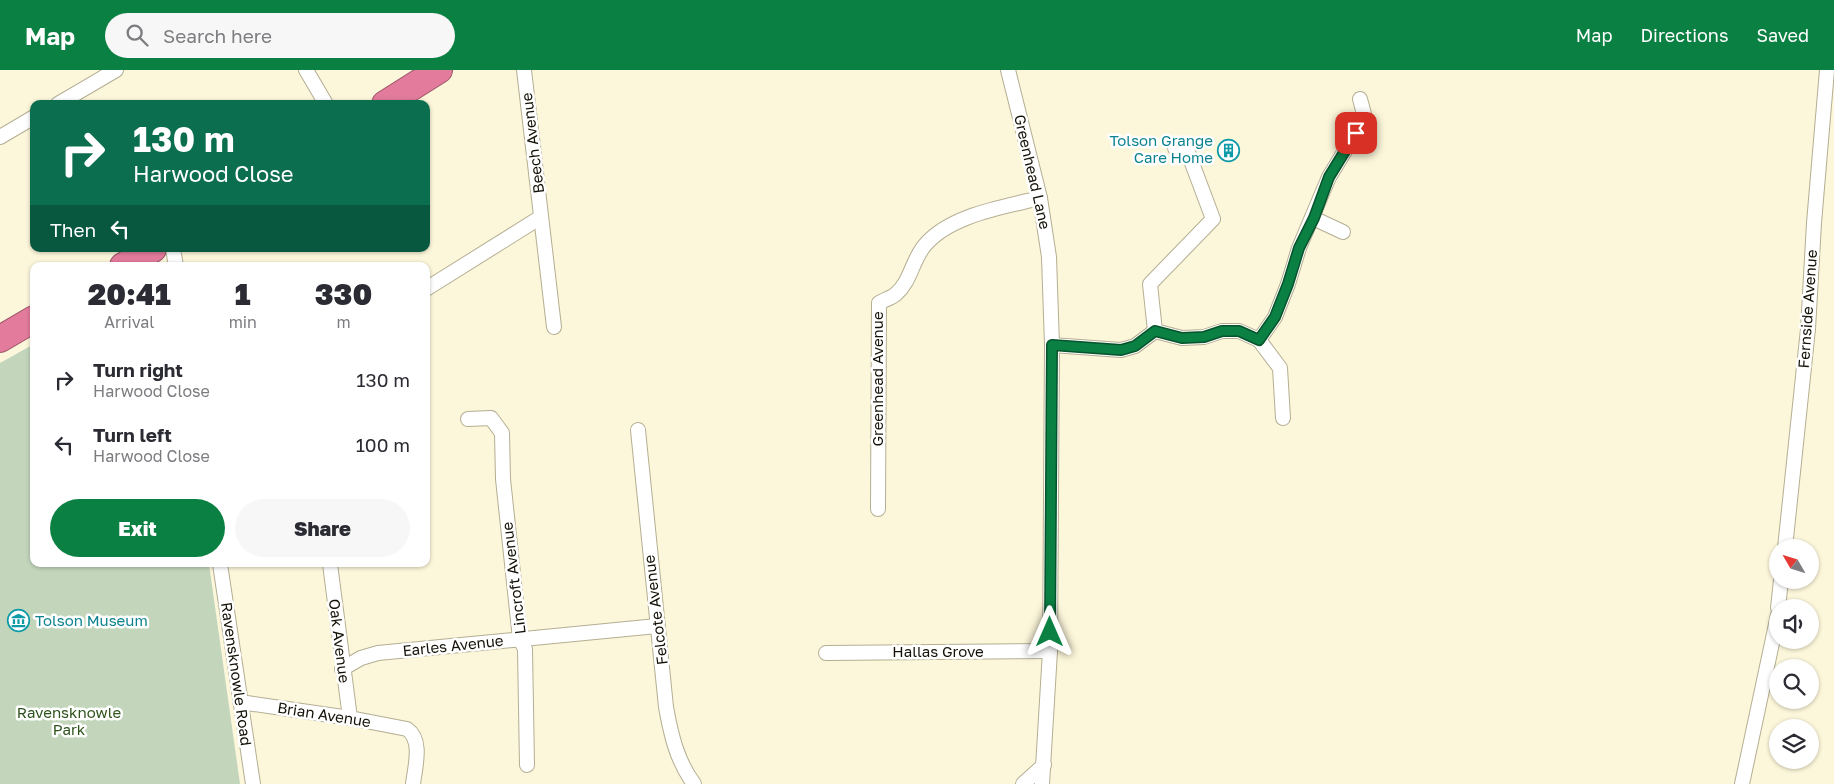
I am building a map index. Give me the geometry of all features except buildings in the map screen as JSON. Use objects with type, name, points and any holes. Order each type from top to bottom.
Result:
[{"type":"highway","points":[[391,100],[440,70]]},
{"type":"highway","points":[[130,262],[148,252]]},
{"type":"highway","points":[[0,339],[30,321]]},
{"type":"street","points":[[65,100],[116,70]]},
{"type":"street","points":[[306,70],[324,100]]},
{"type":"street","name":"Beech Avenue","points":[[524,70],[554,327]]},
{"type":"street","name":"Greenhead Lane","points":[[1008,70],[1040,198],[1049,257],[1052,345],[1050,651],[1042,784]]},
{"type":"street","name":"Fernside Avenue","points":[[1786,539],[1808,329],[1814,223],[1827,70]]},
{"type":"street","points":[[1259,340],[1275,317],[1299,248],[1314,218],[1329,177],[1365,118],[1360,99]]},
{"type":"street","points":[[0,137],[30,120]]},
{"type":"street","points":[[1155,331],[1150,284],[1212,219],[1186,147],[1175,148]]},
{"type":"street","name":"Greenhead Avenue","points":[[878,509],[879,303],[895,295],[906,283],[924,245],[939,232],[957,222],[979,214],[1040,198]]},
{"type":"street","points":[[430,286],[541,217]]},
{"type":"street","points":[[1314,218],[1343,232]]},
{"type":"street","points":[[1155,331],[1182,338],[1204,337],[1222,331],[1239,331],[1259,340],[1280,368],[1283,418]]},
{"type":"street","points":[[1052,345],[1121,350],[1135,346],[1155,331]]},
{"type":"street","name":"Lincroft Avenue","points":[[468,419],[492,418],[502,433],[503,479],[520,639],[525,649],[527,764]]},
{"type":"street","name":"Felcote Avenue","points":[[638,430],[657,626],[663,660],[666,708],[682,766],[694,784]]},
{"type":"street","name":"Ravensknowle Road","points":[[220,567],[253,784]]},
{"type":"street","name":"Oak Avenue","points":[[330,567],[342,669],[350,718]]},
{"type":"street","name":"Earles Avenue","points":[[342,669],[361,658],[378,653],[657,626]]},
{"type":"street","points":[[1742,784],[1771,649]]},
{"type":"street","name":"Hallas Grove","points":[[826,652],[1050,651]]},
{"type":"street","name":"Brian Avenue","points":[[240,702],[350,718],[407,729],[412,732],[417,744],[413,784]]},
{"type":"street","points":[[1023,784],[1044,765]]},
{"type":"green space","name":"Ravensknowle Park","points":[[30,346],[30,567],[209,567],[240,784],[0,784],[0,363]]},
{"type":"place","name":"Tolson Grange Care Home","points":[[1229,150]]},
{"type":"place","name":"Tolson Museum","points":[[19,621]]},
{"type":"route","points":[[1050,632],[1052,345],[1121,350],[1135,346],[1155,331],[1182,338],[1204,337],[1222,331],[1239,331],[1259,340],[1275,317],[1299,248],[1314,218],[1329,177],[1356,133]]}]
